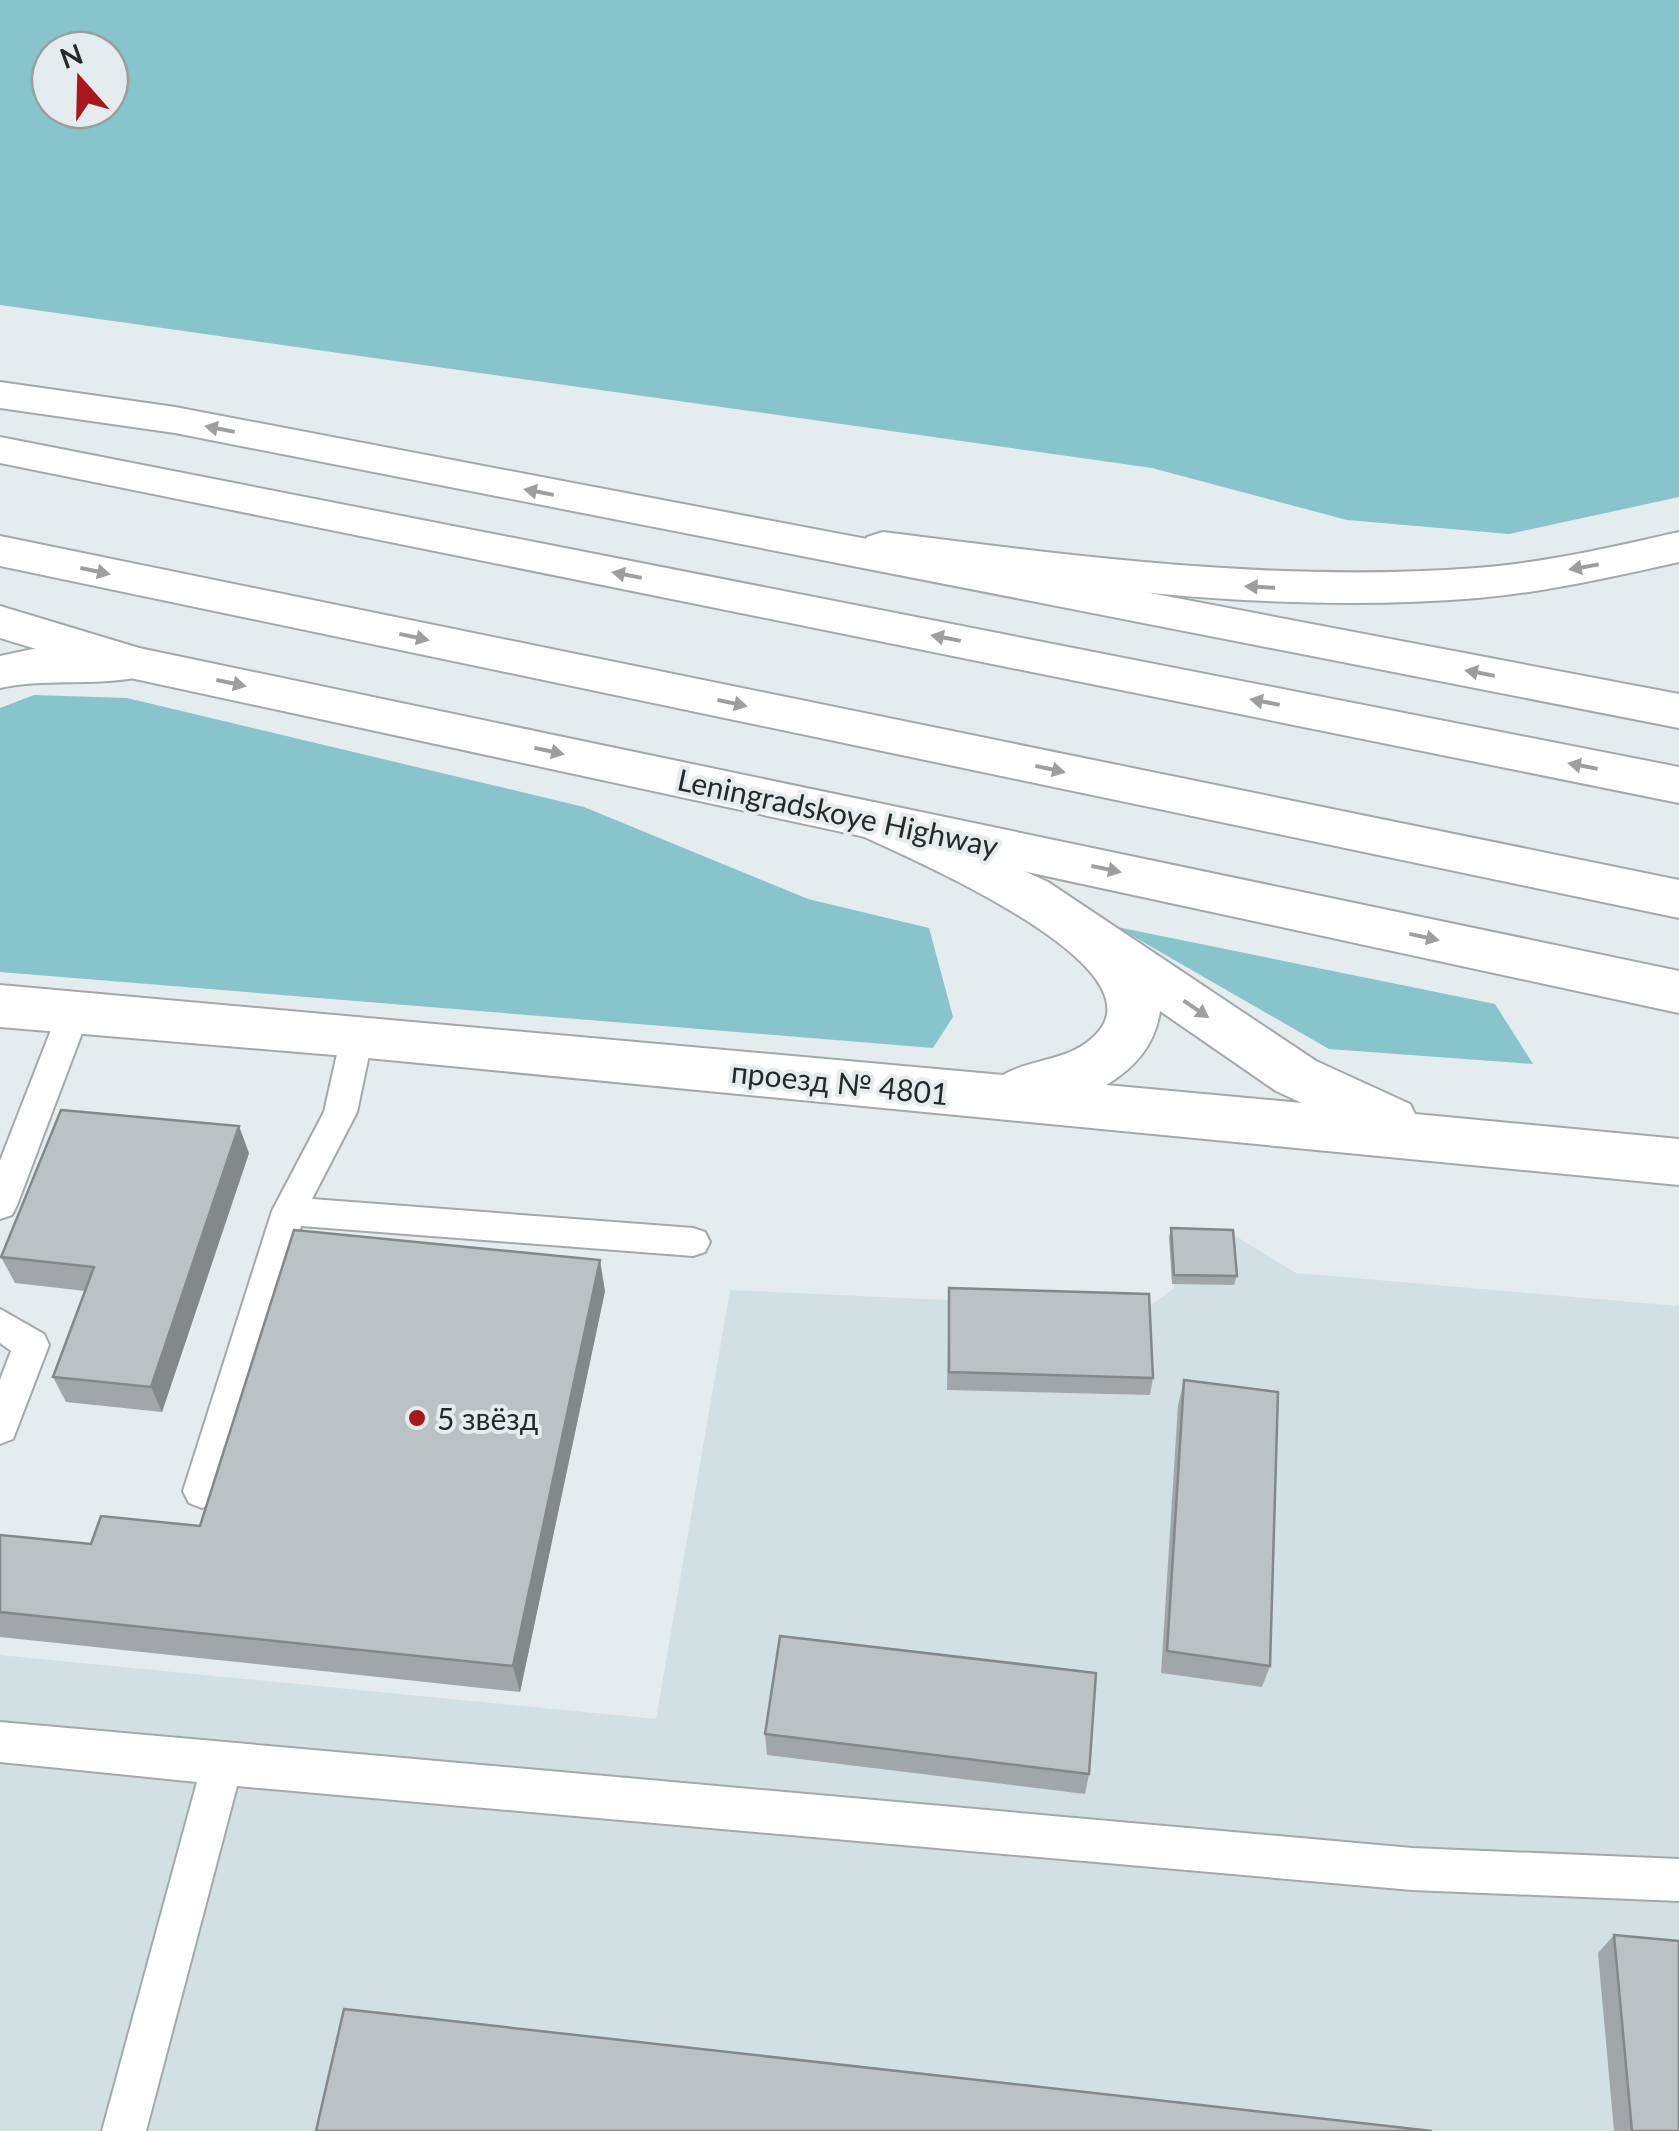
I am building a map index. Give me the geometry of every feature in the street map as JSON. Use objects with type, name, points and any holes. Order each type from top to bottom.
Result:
[{"type":"main road","points":[[0,395],[175,420],[1679,711]]},
{"type":"main road","points":[[0,450],[1679,785]]},
{"type":"main road","points":[[704,524],[1158,582],[1320,590],[1529,577],[1679,547]]},
{"type":"main road","points":[[0,551],[1679,899]]},
{"type":"main road","name":"Leningradskoye Highway","points":[[0,622],[135,663],[1679,992]]},
{"type":"main road","points":[[0,672],[33,665],[135,663]]},
{"type":"main road","points":[[871,819],[1030,896],[1296,1076],[1427,1136]]},
{"type":"main road","points":[[964,1094],[1042,1088],[1082,1074],[1113,1054],[1132,1022],[1130,994],[1098,943]]},
{"type":"main road","name":"проезд № 4801","points":[[0,1006],[357,1036],[1679,1162]]},
{"type":"lane","points":[[0,1205],[74,1012]]},
{"type":"lane","points":[[202,1491],[289,1211],[340,1112],[357,1036]]},
{"type":"lane","points":[[289,1211],[694,1242]]},
{"type":"lane","points":[[0,1324],[31,1346],[0,1428]]},
{"type":"lane","points":[[0,1742],[222,1765],[1412,1869],[1679,1880]]},
{"type":"lane","points":[[124,2131],[222,1765]]},
{"type":"shaded area","points":[[0,0],[1679,0],[1679,497],[1509,534],[1347,520],[1152,468],[0,305]]},
{"type":"shaded area","points":[[34,695],[127,698],[584,807],[808,899],[929,928],[953,1017],[933,1048],[0,972],[0,708]]},
{"type":"shaded area","points":[[1117,927],[1495,1004],[1533,1064],[1329,1049]]},
{"type":"shaded area","points":[[1173,1234],[1237,1237],[1296,1273],[1679,1306],[1679,2131],[0,2131],[0,1655],[656,1719],[730,1290],[1146,1309],[1174,1288]]},
{"type":"building","points":[[61,1110],[239,1126],[151,1387],[53,1377],[94,1267],[1,1257]]},
{"type":"building","points":[[1171,1228],[1233,1230],[1237,1276],[1174,1275]]},
{"type":"building","name":"5 звёзд","points":[[294,1230],[600,1260],[513,1666],[0,1612],[0,1535],[91,1544],[101,1516],[200,1526]]},
{"type":"building","points":[[949,1288],[1149,1294],[1153,1378],[949,1372]]},
{"type":"building","points":[[1184,1380],[1278,1392],[1270,1666],[1167,1651]]},
{"type":"building","points":[[780,1636],[1096,1673],[1089,1774],[765,1734]]},
{"type":"building","points":[[1614,1935],[1679,1941],[1679,2131],[1632,2131]]},
{"type":"building","points":[[344,2009],[1432,2131],[316,2131]]},
{"type":"place","name":"5 звёзд","points":[[417,1418]]}]
